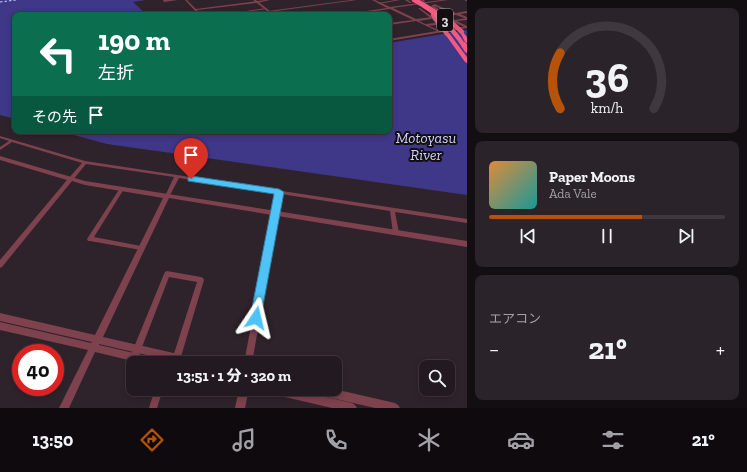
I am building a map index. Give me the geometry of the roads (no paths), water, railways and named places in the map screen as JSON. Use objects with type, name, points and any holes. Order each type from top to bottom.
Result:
[{"type":"highway","points":[[417,0],[429,5],[445,15],[462,32],[467,42]]},
{"type":"highway","name":"3","points":[[412,1],[445,20],[454,30],[467,50]]},
{"type":"highway","points":[[429,5],[432,16],[467,60]]},
{"type":"street","points":[[164,2],[177,0]]},
{"type":"street","points":[[186,0],[195,10],[268,0]]},
{"type":"street","points":[[255,1],[269,12],[356,0]]},
{"type":"street","points":[[373,0],[440,30]]},
{"type":"street","points":[[379,3],[399,0]]},
{"type":"street","points":[[406,0],[412,1]]},
{"type":"street","points":[[423,10],[429,5],[447,0]]},
{"type":"street","points":[[362,12],[429,5],[451,0]]},
{"type":"street","points":[[429,5],[442,8],[467,19]]},
{"type":"street","points":[[367,12],[391,8]]},
{"type":"street","points":[[419,8],[432,16],[440,30]]},
{"type":"street","points":[[243,12],[266,9]]},
{"type":"street","points":[[445,15],[467,12]]},
{"type":"street","points":[[445,15],[467,27]]},
{"type":"street","points":[[392,24],[432,16]]},
{"type":"street","points":[[427,25],[467,19]]},
{"type":"street","points":[[392,39],[440,30],[467,27]]},
{"type":"street","points":[[0,137],[85,162],[467,221]]},
{"type":"street","points":[[0,149],[11,140]]},
{"type":"street","points":[[0,158],[70,180],[467,244]]},
{"type":"street","points":[[0,265],[85,162]]},
{"type":"street","points":[[64,408],[177,177]]},
{"type":"street","points":[[122,189],[90,239],[141,248]]},
{"type":"street","points":[[249,356],[279,192]]},
{"type":"street","points":[[392,209],[396,233]]},
{"type":"street","points":[[135,353],[167,274],[201,280],[174,356]]},
{"type":"street","points":[[0,317],[95,344]]},
{"type":"street","points":[[0,326],[151,356]]},
{"type":"street","points":[[135,353],[142,356]]},
{"type":"street","points":[[153,408],[157,396]]},
{"type":"street","points":[[240,408],[243,396]]},
{"type":"street","points":[[301,396],[352,408]]},
{"type":"street","points":[[342,396],[395,408]]},
{"type":"water","points":[[0,0],[146,0],[133,2],[144,12],[12,12],[12,118],[0,115]]},
{"type":"water","name":"Motoyasu River","points":[[467,30],[467,195],[107,144],[70,134],[392,134],[392,42]]}]
